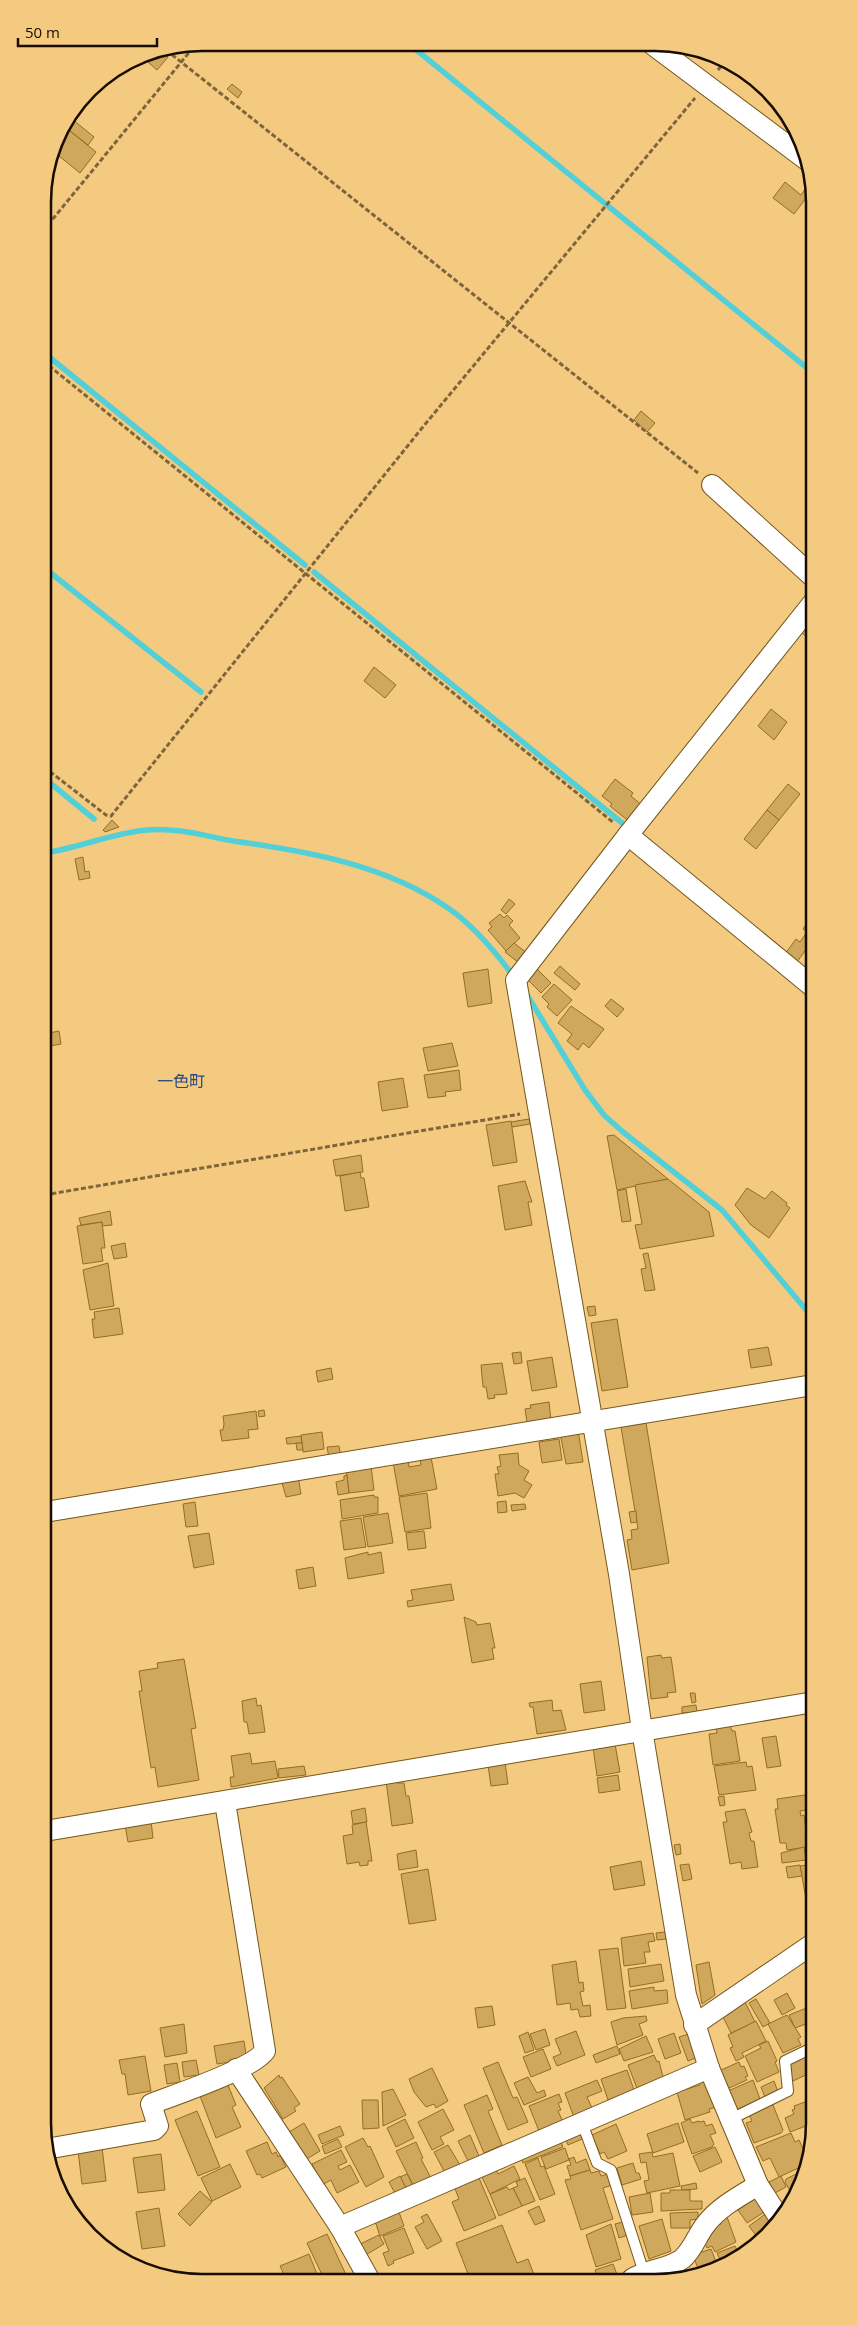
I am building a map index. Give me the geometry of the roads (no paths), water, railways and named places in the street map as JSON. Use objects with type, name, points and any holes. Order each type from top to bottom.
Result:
[{"type":"street","points":[[662,52],[798,153]]},
{"type":"street","points":[[712,485],[806,570]]},
{"type":"street","points":[[776,2212],[758,2185],[730,2119],[694,2024],[686,1995],[593,1422],[516,980],[628,834],[806,612]]},
{"type":"street","points":[[628,834],[806,982]]},
{"type":"street","points":[[51,1511],[805,1386]]},
{"type":"street","points":[[51,1830],[805,1703]]},
{"type":"street","points":[[54,2148],[154,2130],[158,2126],[151,2104],[236,2069],[261,2057],[265,2051],[225,1802]]},
{"type":"street","points":[[694,2024],[805,1949]]},
{"type":"street","points":[[340,2227],[710,2068]]},
{"type":"street","points":[[236,2069],[340,2227],[365,2274]]},
{"type":"street","points":[[643,2274],[682,2258],[695,2243],[705,2224],[720,2209],[758,2185]]},
{"type":"lane","points":[[730,2119],[788,2091],[785,2060],[805,2051]]},
{"type":"lane","points":[[582,2123],[597,2163],[611,2170],[637,2274]]},
{"type":"waterway","points":[[418,52],[806,367]]},
{"type":"waterway","points":[[52,359],[305,565]]},
{"type":"waterway","points":[[314,572],[627,827]]},
{"type":"waterway","points":[[52,574],[201,692]]},
{"type":"waterway","points":[[52,784],[94,819]]},
{"type":"waterway","points":[[52,852],[121,834],[158,829],[190,832],[317,855],[345,862],[399,881],[424,893],[448,908],[482,938],[511,973]]},
{"type":"waterway","points":[[527,995],[585,1090],[604,1115],[722,1210],[805,1309]]},
{"type":"district","name":"一色町","points":[[181,1081]]}]
